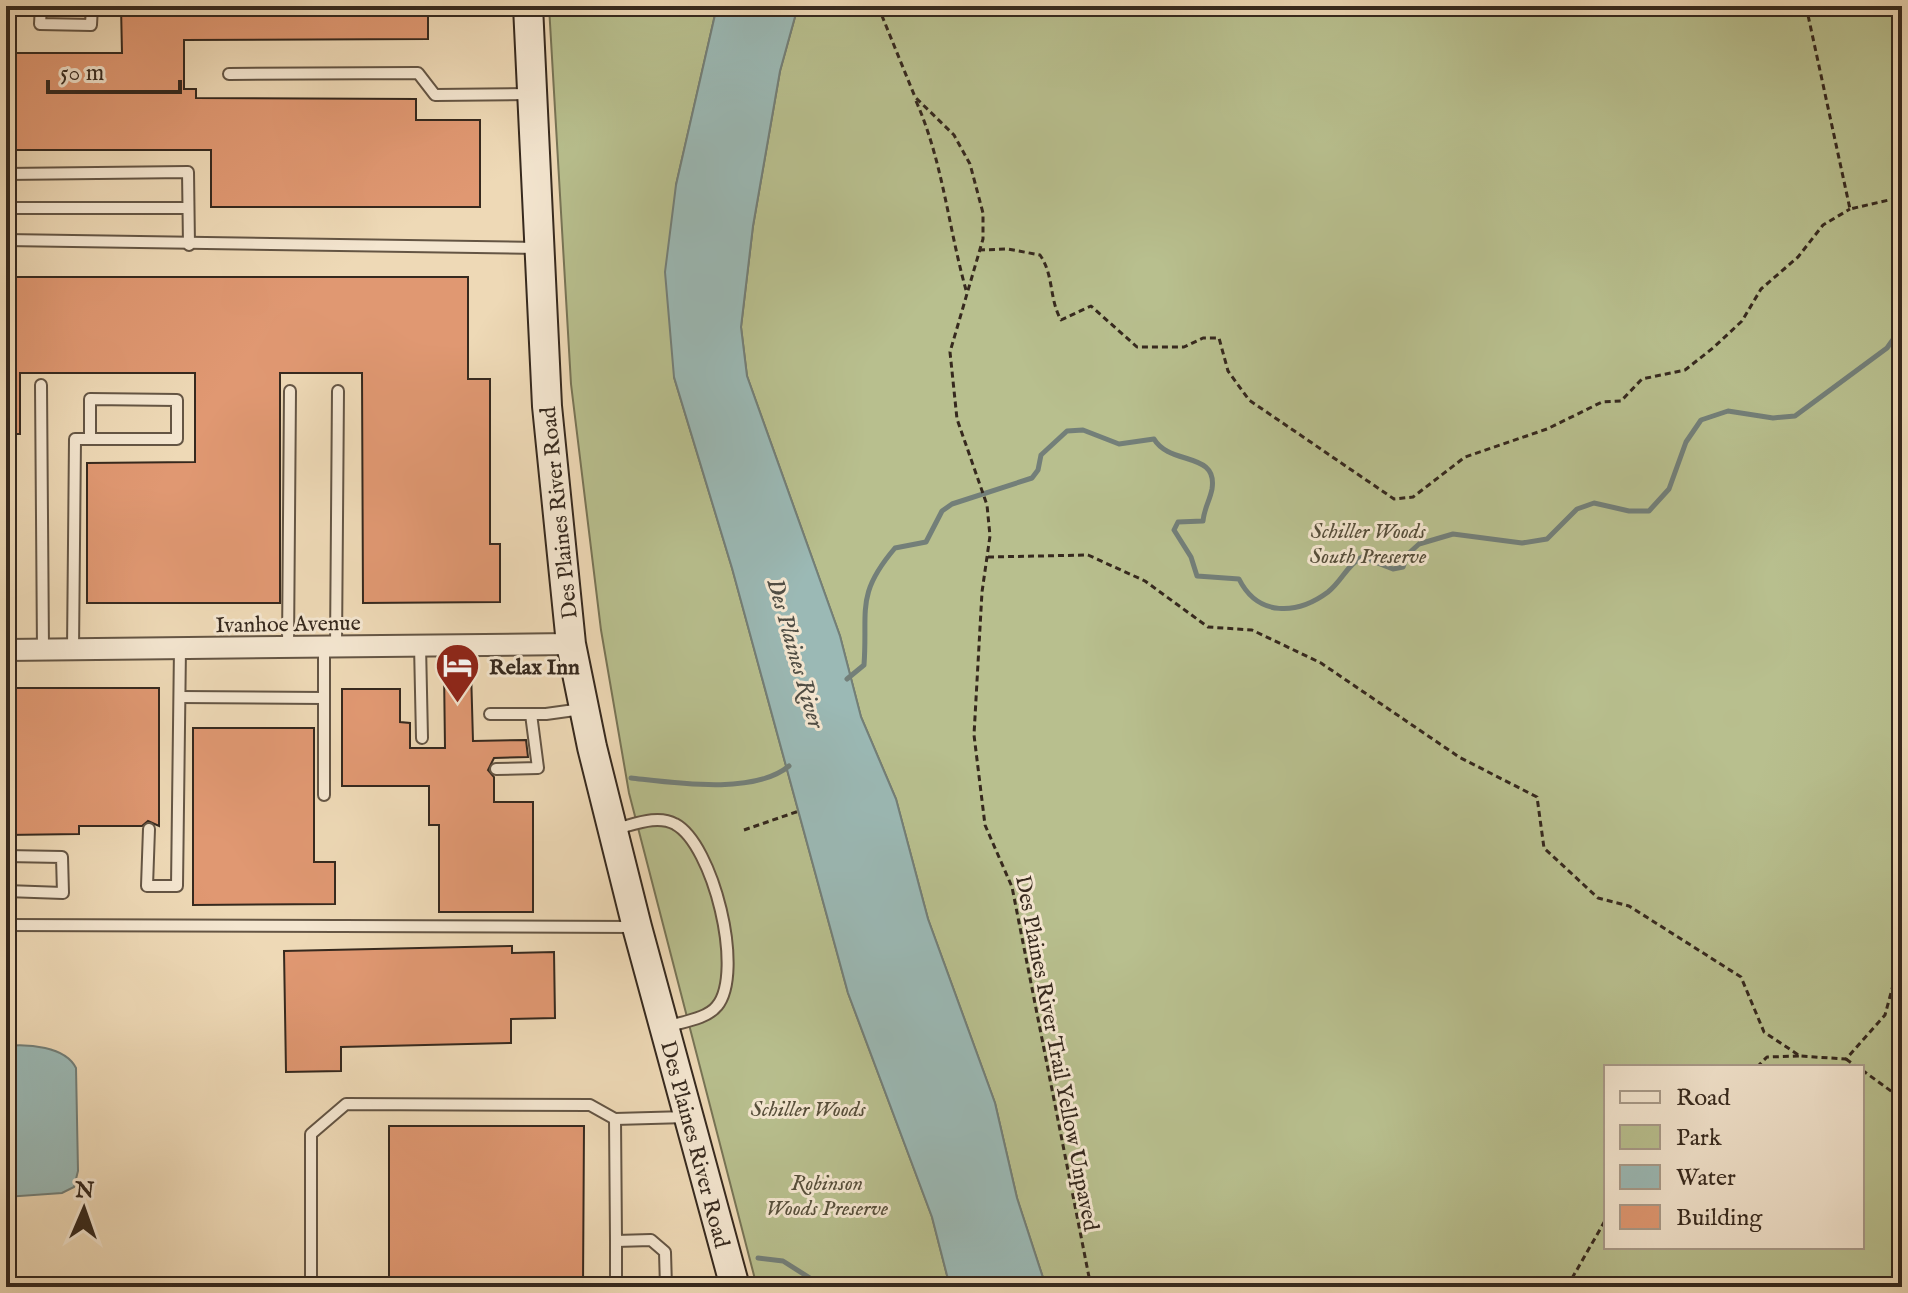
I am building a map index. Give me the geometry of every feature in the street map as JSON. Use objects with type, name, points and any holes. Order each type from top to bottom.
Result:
[{"type":"main road","name":"Des Plaines River Road","points":[[528,6],[547,406],[571,644],[637,927],[735,1287]]},
{"type":"street","name":"Ivanhoe Avenue","points":[[6,650],[571,644]]},
{"type":"lane","points":[[41,6],[40,24],[91,25],[92,6]]},
{"type":"lane","points":[[229,74],[418,73],[435,95],[532,94]]},
{"type":"lane","points":[[6,174],[188,172],[189,245]]},
{"type":"lane","points":[[6,208],[188,208]]},
{"type":"lane","points":[[6,240],[540,248]]},
{"type":"lane","points":[[41,385],[43,649]]},
{"type":"lane","points":[[288,647],[290,391]]},
{"type":"lane","points":[[324,795],[324,698],[330,646],[338,391]]},
{"type":"lane","points":[[73,649],[75,439],[90,439],[177,439],[177,400],[90,399],[90,439]]},
{"type":"lane","points":[[420,645],[422,738]]},
{"type":"lane","points":[[149,829],[147,886],[177,886],[180,648]]},
{"type":"lane","points":[[180,697],[324,698]]},
{"type":"lane","points":[[490,714],[584,709]]},
{"type":"lane","points":[[496,769],[538,768],[531,714]]},
{"type":"lane","points":[[613,830],[661,820],[683,829],[708,871],[722,915],[726,960],[720,1002],[714,1011],[665,1028]]},
{"type":"lane","points":[[6,856],[62,857],[63,893],[6,891]]},
{"type":"lane","points":[[6,925],[637,927]]},
{"type":"lane","points":[[311,1287],[311,1134],[346,1104],[590,1105],[615,1119],[689,1117]]},
{"type":"lane","points":[[615,1119],[616,1287]]},
{"type":"lane","points":[[616,1241],[651,1240],[665,1252],[666,1287]]},
{"type":"path","name":"Des Plaines River Trail Yellow Unpaved","points":[[878,6],[915,97],[954,135],[970,164],[983,213],[979,250],[950,352],[957,419],[987,505],[990,536],[974,735],[985,825],[1012,887],[1091,1287]]},
{"type":"path","points":[[1806,6],[1850,209]]},
{"type":"path","points":[[915,97],[934,142],[953,243],[967,293]]},
{"type":"path","points":[[979,250],[1008,249],[1040,255],[1048,266],[1054,309],[1061,320],[1091,306],[1137,347],[1184,347],[1203,338],[1219,338],[1228,371],[1249,400],[1394,499],[1413,497],[1465,457],[1547,429],[1602,402],[1621,401],[1642,379],[1685,370],[1742,321],[1761,289],[1798,257],[1823,225],[1850,209],[1902,197]]},
{"type":"path","points":[[988,557],[1088,555],[1145,581],[1208,627],[1252,630],[1321,663],[1459,757],[1537,797],[1544,848],[1598,898],[1629,906],[1741,977],[1764,1032],[1800,1056]]},
{"type":"path","points":[[744,830],[799,811]]},
{"type":"path","points":[[1846,1059],[1885,1015],[1902,952]]},
{"type":"path","points":[[1759,1065],[1767,1057],[1800,1056],[1846,1059],[1854,1065]]},
{"type":"path","points":[[1864,1072],[1902,1099]]},
{"type":"path","points":[[1567,1287],[1604,1222]]},
{"type":"green space","name":"Schiller Woods","points":[[549,6],[717,6],[676,185],[674,377],[732,568],[848,993],[932,1217],[950,1287],[757,1287],[629,793],[601,630],[571,384]]},
{"type":"green space","name":"Schiller Woods South Preserve","points":[[798,6],[1902,6],[1902,1287],[1046,1287],[1017,1198],[995,1103],[928,919],[896,799],[861,717],[840,636],[747,376],[741,327],[753,226],[780,71]]},
{"type":"water","name":"Des Plaines River","points":[[717,6],[798,6],[780,71],[753,226],[741,327],[747,376],[840,636],[861,717],[896,799],[928,919],[995,1103],[1017,1198],[1046,1287],[950,1287],[932,1217],[848,993],[732,568],[674,377],[665,272],[676,185]]},
{"type":"water","points":[[6,1046],[35,1046],[55,1051],[64,1055],[76,1068],[78,1171],[74,1187],[62,1193],[6,1197]]},
{"type":"building","points":[[121,6],[428,6],[428,39],[184,40],[184,89],[196,89],[196,98],[416,99],[416,120],[480,120],[480,207],[211,207],[211,150],[6,150],[6,53],[122,53]]},
{"type":"building","points":[[6,277],[468,277],[468,379],[490,379],[490,544],[500,544],[500,602],[363,603],[362,373],[280,373],[280,603],[87,603],[87,463],[195,462],[195,373],[20,373],[20,434],[6,434]]},
{"type":"building","points":[[444,670],[471,670],[473,741],[526,740],[528,757],[494,758],[488,770],[494,777],[494,802],[533,802],[533,912],[439,912],[439,825],[429,825],[429,786],[342,786],[342,689],[400,689],[400,722],[410,723],[410,748],[445,748]]},
{"type":"building","points":[[7,688],[159,688],[159,826],[148,821],[142,826],[79,826],[79,834],[6,835]]},
{"type":"building","points":[[193,728],[314,728],[314,862],[335,862],[335,904],[193,905]]},
{"type":"building","points":[[512,946],[512,953],[554,952],[555,1018],[511,1019],[511,1043],[341,1047],[341,1071],[286,1072],[284,951]]},
{"type":"building","points":[[389,1126],[584,1126],[583,1287],[389,1287]]},
{"type":"waterway","points":[[847,679],[864,665],[869,591],[882,564],[895,548],[926,542],[942,511],[952,504],[1032,478],[1038,470],[1041,455],[1067,431],[1083,430],[1119,444],[1154,439],[1171,453],[1208,469],[1212,489],[1203,521],[1178,522],[1174,530],[1191,557],[1197,576],[1239,579],[1247,591],[1267,606],[1291,608],[1316,600],[1328,592],[1362,557],[1393,569],[1403,567],[1408,554],[1419,544],[1453,534],[1522,543],[1547,539],[1577,509],[1594,503],[1629,511],[1649,511],[1669,489],[1686,442],[1701,420],[1728,411],[1773,418],[1795,416],[1887,348],[1902,327]]},
{"type":"waterway","points":[[631,778],[692,784],[735,784],[756,781],[789,766]]},
{"type":"waterway","points":[[758,1258],[783,1261],[824,1287]]},
{"type":"place","name":"Relax Inn","points":[[458,705]]},
{"type":"park label","name":"Robinson Woods Preserve","points":[[827,1194]]}]
